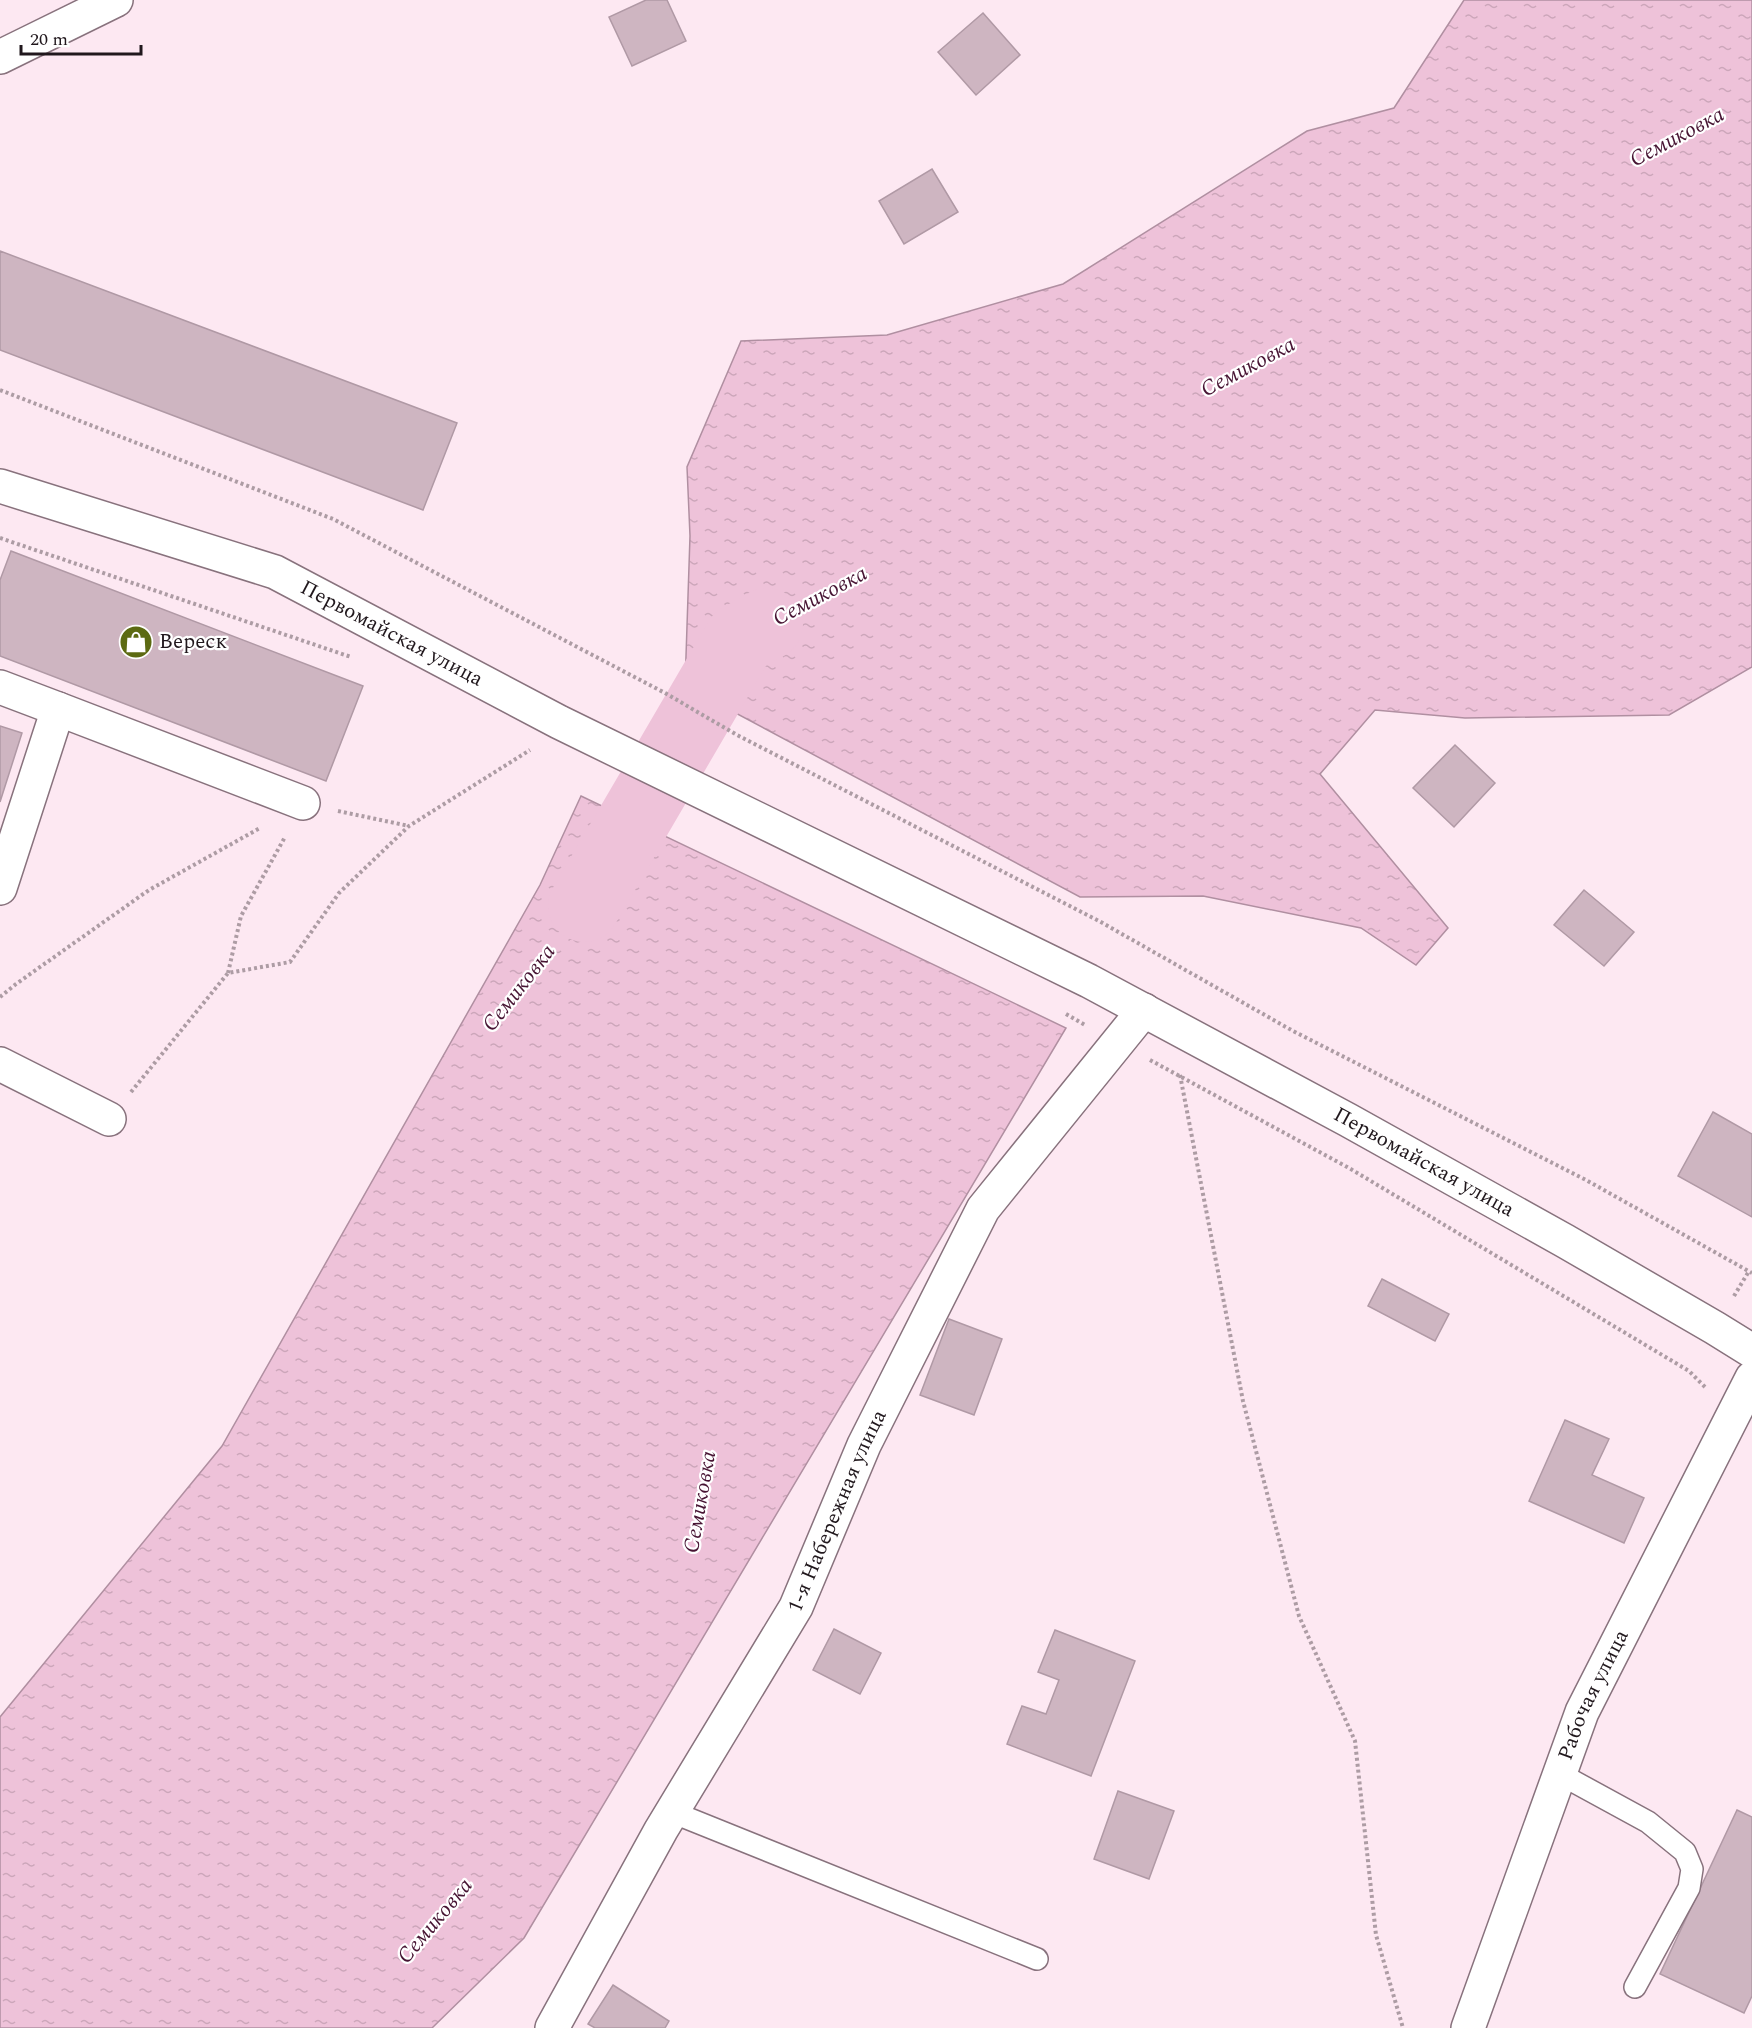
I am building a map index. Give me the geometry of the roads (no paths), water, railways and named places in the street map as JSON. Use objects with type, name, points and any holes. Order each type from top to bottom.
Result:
[{"type":"street","points":[[0,57],[116,0]]},
{"type":"street","name":"Первомайская улица","points":[[0,486],[275,572],[559,722],[1089,981],[1337,1114],[1544,1230],[1752,1351]]},
{"type":"street","points":[[0,687],[303,803]]},
{"type":"street","points":[[0,888],[58,709]]},
{"type":"street","name":"1-я Набережная улица","points":[[552,2028],[672,1812],[796,1607],[864,1445],[983,1209],[1157,1017]]},
{"type":"street","points":[[0,1064],[109,1119]]},
{"type":"street","name":"Рабочая улица","points":[[1468,2028],[1582,1712],[1752,1378]]},
{"type":"lane","points":[[1560,1774],[1648,1822],[1685,1852],[1692,1869],[1689,1888],[1635,1987]]},
{"type":"lane","points":[[672,1812],[1037,1959]]},
{"type":"water","points":[[1464,0],[1752,0],[1752,667],[1669,715],[1465,718],[1375,710],[1320,774],[1448,928],[1416,965],[1361,928],[1203,896],[1080,897],[685,686],[690,536],[687,467],[741,341],[887,335],[1063,284],[1307,131],[1394,108]]},
{"type":"water","points":[[581,796],[1066,1028],[524,1938],[432,2028],[0,2028],[0,1717],[222,1446],[540,885]]},
{"type":"waterway","name":"Семиковка","points":[[584,906],[740,639],[767,624]]},
{"type":"place","name":"Вереск","points":[[136,642]]}]
